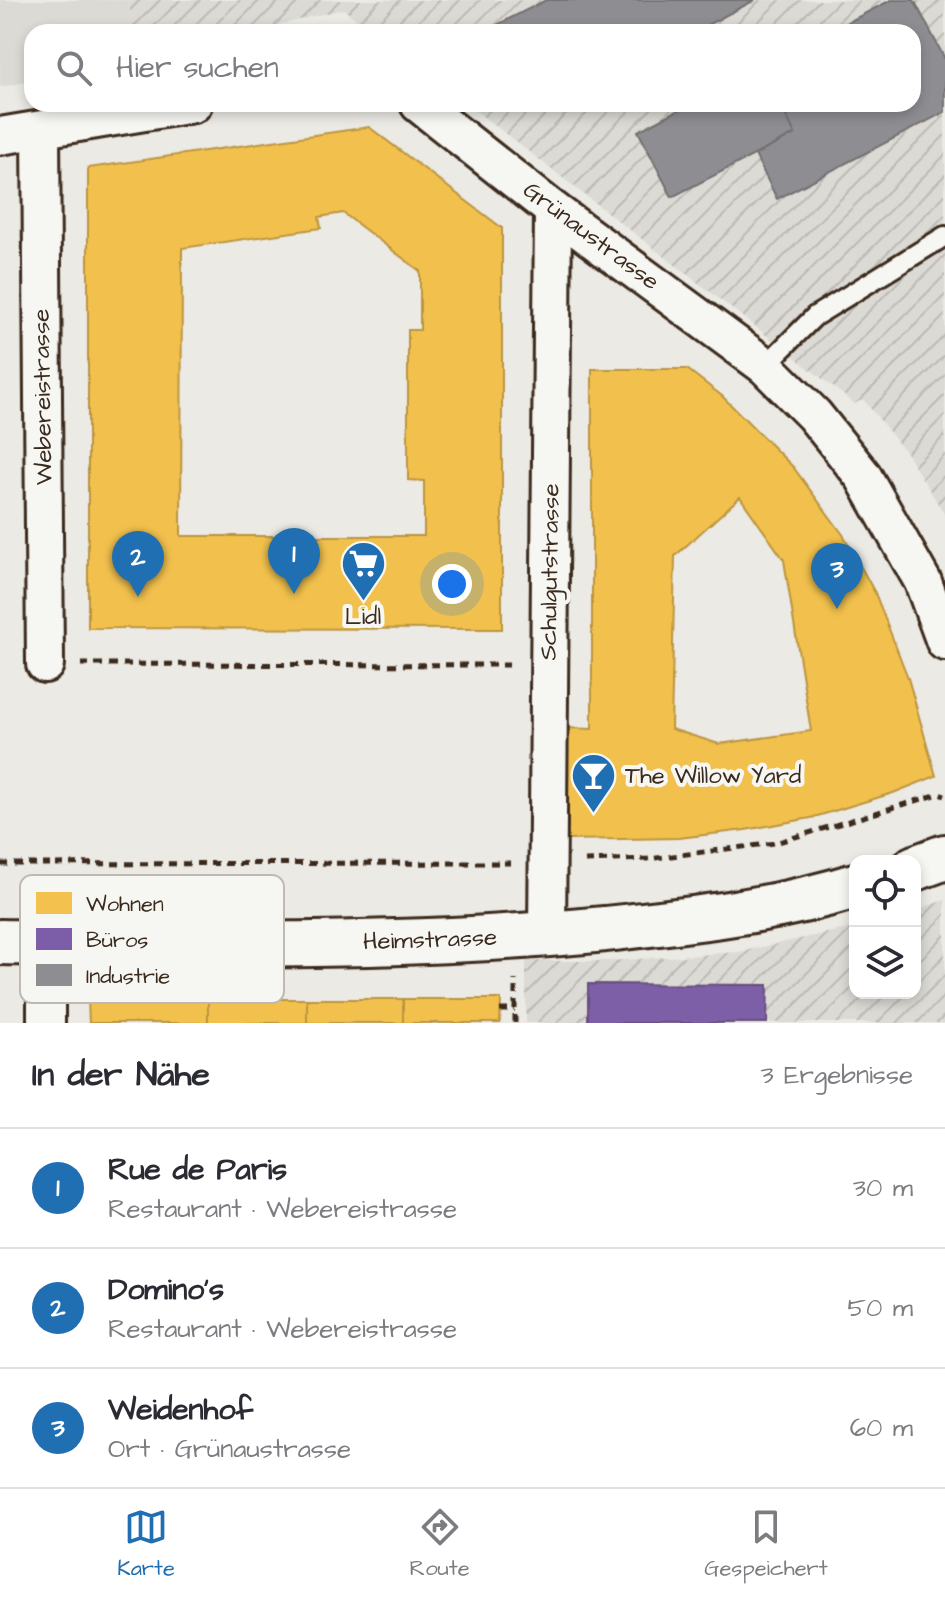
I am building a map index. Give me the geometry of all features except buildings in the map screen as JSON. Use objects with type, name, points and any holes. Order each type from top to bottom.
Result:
[{"type":"street","points":[[0,136],[146,112]]},
{"type":"street","name":"Grünaustrasse","points":[[429,112],[553,210],[765,366],[814,415],[863,476],[923,582],[945,642]]},
{"type":"street","name":"Webereistrasse","points":[[41,130],[45,664]]},
{"type":"street","name":"Schulgutstrasse","points":[[547,935],[553,210]]},
{"type":"street","points":[[921,866],[945,857]]},
{"type":"street","name":"Heimstrasse","points":[[284,942],[395,942],[547,935],[694,919],[810,900],[849,888]]},
{"type":"street","name":"Heimstrasse","points":[[0,942],[20,942]]},
{"type":"lane","points":[[765,366],[815,316],[945,236]]},
{"type":"path","points":[[45,664],[549,665]]},
{"type":"path","points":[[0,864],[648,859],[775,843],[939,794],[945,796]]},
{"type":"path","points":[[515,977],[515,1023]]},
{"type":"path","points":[[500,1010],[515,1010]]},
{"type":"shaded area","points":[[0,0],[129,0],[131,24],[24,24],[24,82],[0,87]]},
{"type":"shaded area","points":[[129,0],[945,0],[945,515],[907,454],[863,399],[855,404],[477,112],[921,112],[921,24],[363,24],[343,9],[283,24],[131,24]]},
{"type":"shaded area","points":[[945,900],[945,1023],[526,1023],[526,961],[608,961],[739,952],[849,928],[849,999],[921,999],[921,908]]},
{"type":"place","name":"Rue de Paris","points":[[294,594]]},
{"type":"place","name":"Domino's","points":[[138,597]]},
{"type":"place","name":"Lidl","points":[[363,602]]},
{"type":"place","name":"Weidenhof","points":[[837,609]]},
{"type":"place","name":"The Willow Yard","points":[[594,815]]}]
